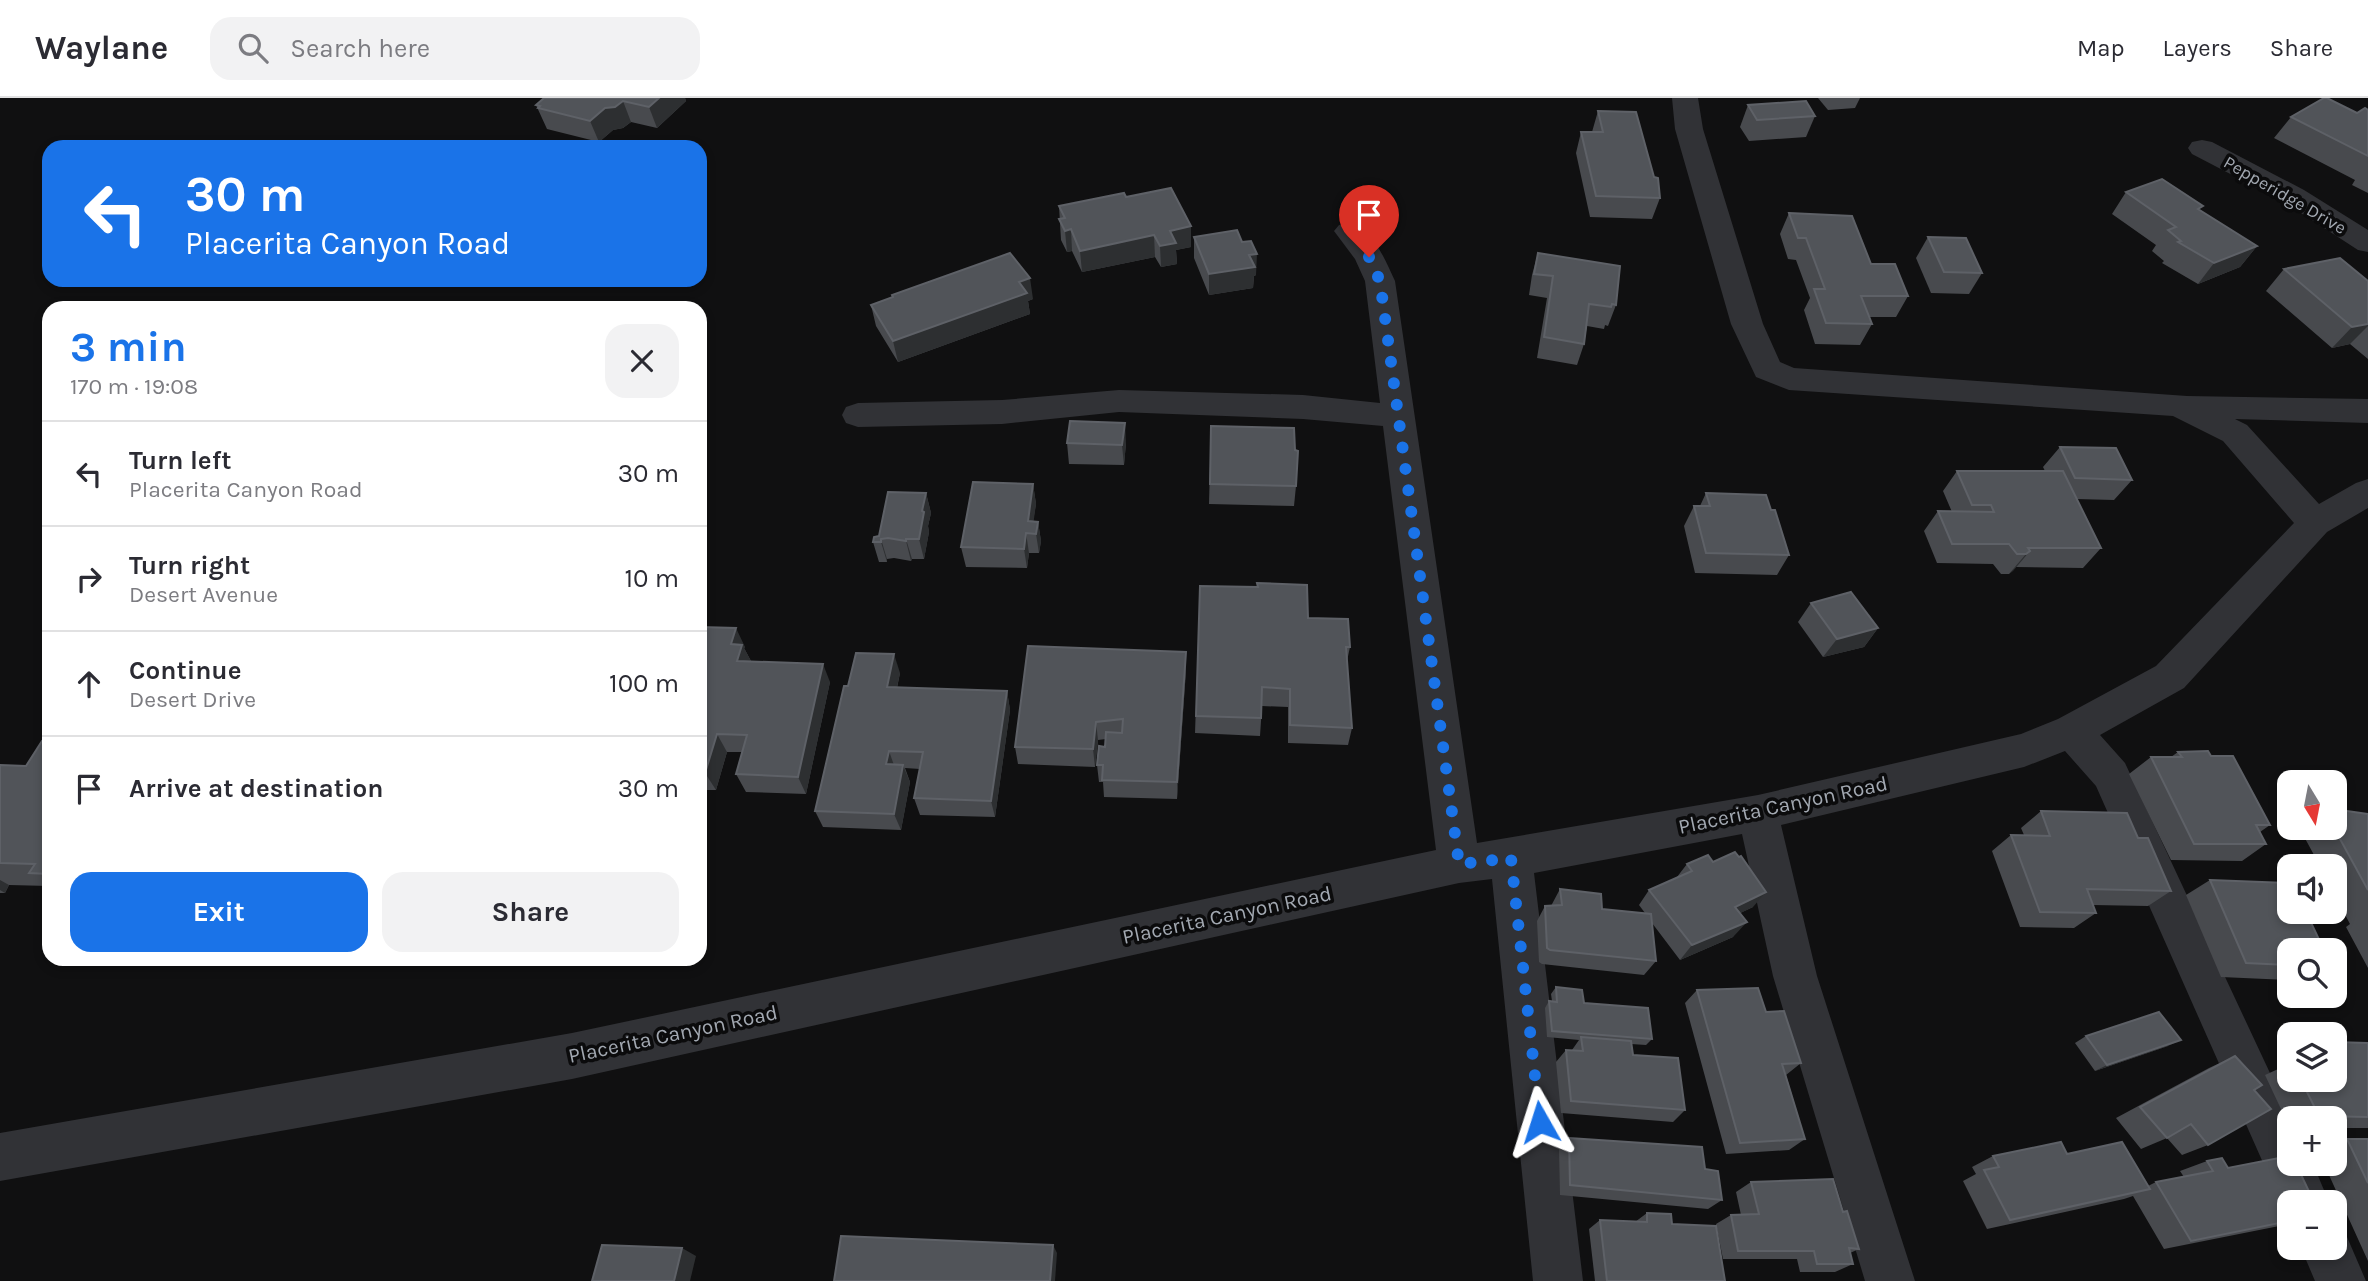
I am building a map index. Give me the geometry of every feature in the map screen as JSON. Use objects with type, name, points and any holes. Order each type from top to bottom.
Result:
[{"type":"street","points":[[1685,98],[1689,129],[1747,324],[1767,369],[1788,379],[2179,405],[2368,411]]},
{"type":"street","name":"Pepperidge Drive","points":[[2202,148],[2294,197],[2368,243]]},
{"type":"street","points":[[1349,231],[1369,257],[1380,281],[1459,864]]},
{"type":"street","points":[[858,415],[1002,412],[1119,401],[1303,407],[1398,416]]},
{"type":"street","points":[[2179,405],[2235,433],[2315,523]]},
{"type":"street","name":"Placerita Canyon Road","points":[[0,1157],[572,1056],[1459,864],[1511,858],[1758,813],[2024,750],[2072,732],[2170,677],[2315,523],[2368,492]]},
{"type":"street","points":[[2072,732],[2111,775],[2300,1190]]},
{"type":"street","points":[[1758,813],[1795,976],[1890,1281]]},
{"type":"street","points":[[1511,858],[1558,1281]]},
{"type":"street","points":[[2331,1260],[2341,1281]]},
{"type":"building","points":[[544,98],[659,98],[649,107],[623,101],[615,107],[605,108],[590,121],[538,108],[540,106],[536,105]]},
{"type":"building","points":[[2324,98],[2357,113],[2365,108],[2368,110],[2368,156],[2291,117]]},
{"type":"building","points":[[1806,101],[1815,116],[1757,120],[1748,105]]},
{"type":"building","points":[[1598,111],[1636,112],[1654,177],[1658,178],[1660,198],[1596,196],[1581,132],[1603,132]]},
{"type":"building","points":[[2162,179],[2203,206],[2198,209],[2257,246],[2214,263],[2178,242],[2181,241],[2168,230],[2176,227],[2126,192]]},
{"type":"building","points":[[1171,188],[1191,226],[1170,231],[1176,243],[1160,246],[1154,235],[1080,251],[1071,229],[1065,231],[1059,219],[1065,218],[1059,206],[1124,193],[1126,197]]},
{"type":"building","points":[[1789,213],[1852,216],[1871,264],[1895,264],[1908,296],[1861,296],[1872,324],[1826,323],[1814,289],[1825,289],[1806,238],[1798,238]]},
{"type":"building","points":[[1237,230],[1242,242],[1251,241],[1257,254],[1249,255],[1255,267],[1209,274],[1194,237]]},
{"type":"building","points":[[1928,237],[1966,238],[1982,273],[1944,272]]},
{"type":"building","points":[[1010,253],[1030,278],[1019,282],[1027,293],[893,341],[871,305],[893,297],[892,295]]},
{"type":"building","points":[[1538,253],[1620,266],[1616,305],[1612,304],[1611,307],[1589,304],[1584,344],[1544,337],[1553,276],[1534,274]]},
{"type":"building","points":[[2340,258],[2368,281],[2368,324],[2352,327],[2284,269]]},
{"type":"building","points":[[1070,421],[1125,423],[1122,445],[1067,443]]},
{"type":"building","points":[[1211,426],[1294,428],[1295,450],[1298,451],[1296,486],[1210,484]]},
{"type":"building","points":[[2060,447],[2116,448],[2132,480],[2075,478]]},
{"type":"building","points":[[1957,471],[2063,471],[2101,548],[2028,548],[2030,551],[2026,554],[2017,554],[2009,544],[1952,544],[1938,511],[1994,512],[1991,505],[1972,505]]},
{"type":"building","points":[[973,482],[1033,484],[1028,521],[1038,522],[1036,534],[1026,533],[1024,549],[961,547]]},
{"type":"building","points":[[888,492],[926,493],[919,539],[906,541],[888,538],[873,542],[874,537],[879,536]]},
{"type":"building","points":[[1706,493],[1766,495],[1771,510],[1775,510],[1789,555],[1706,553],[1694,506],[1710,506]]},
{"type":"building","points":[[1257,583],[1307,585],[1308,618],[1348,619],[1350,647],[1346,647],[1352,728],[1290,725],[1290,689],[1262,687],[1261,718],[1196,716],[1200,586],[1258,587]]},
{"type":"building","points":[[1851,592],[1878,628],[1837,639],[1811,603]]},
{"type":"building","points":[[707,627],[736,628],[731,644],[742,645],[737,661],[823,664],[798,777],[736,774],[747,735],[717,734],[707,766]]},
{"type":"building","points":[[1028,646],[1186,652],[1177,782],[1102,780],[1103,765],[1097,765],[1099,746],[1105,747],[1106,732],[1122,733],[1123,719],[1096,722],[1093,749],[1015,747]]},
{"type":"building","points":[[856,653],[894,654],[887,687],[1007,691],[991,801],[914,798],[923,752],[889,751],[886,764],[903,765],[894,814],[815,811],[844,686],[848,686]]},
{"type":"building","points":[[42,741],[42,874],[29,873],[35,864],[0,863],[0,765],[26,766]]},
{"type":"building","points":[[2208,751],[2211,756],[2233,756],[2270,825],[2256,825],[2266,844],[2194,844],[2151,757],[2182,757],[2178,752]]},
{"type":"building","points":[[2041,811],[2127,813],[2138,838],[2148,838],[2171,891],[2087,889],[2096,913],[2040,912],[2011,835],[2050,836]]},
{"type":"building","points":[[2347,811],[2368,814],[2368,890],[2341,840],[2347,840]]},
{"type":"building","points":[[1735,852],[1741,856],[1766,892],[1735,907],[1747,922],[1692,945],[1649,890],[1692,871],[1687,864],[1708,855],[1713,862]]},
{"type":"building","points":[[2210,880],[2277,883],[2277,924],[2312,924],[2318,938],[2277,938],[2277,964],[2246,963]]},
{"type":"building","points":[[1560,889],[1601,894],[1602,909],[1651,914],[1656,961],[1547,948],[1545,906],[1562,905]]},
{"type":"building","points":[[1556,987],[1582,990],[1584,1003],[1648,1008],[1652,1039],[1552,1031],[1549,1001],[1557,1002]]},
{"type":"building","points":[[1758,988],[1766,1012],[1784,1011],[1801,1063],[1782,1064],[1805,1139],[1740,1143],[1697,990]]},
{"type":"building","points":[[2159,1012],[2181,1040],[2107,1065],[2086,1036]]},
{"type":"building","points":[[1581,1037],[1631,1041],[1633,1055],[1678,1058],[1685,1110],[1571,1101],[1566,1050],[1583,1051]]},
{"type":"building","points":[[2347,1042],[2368,1043],[2368,1117],[2347,1117],[2347,1106],[2314,1106],[2307,1092],[2347,1092]]},
{"type":"building","points":[[2235,1056],[2262,1085],[2254,1090],[2271,1109],[2208,1145],[2191,1124],[2167,1138],[2140,1107]]},
{"type":"building","points":[[1569,1138],[1702,1147],[1705,1169],[1718,1171],[1722,1200],[1570,1185]]},
{"type":"building","points":[[2347,1139],[2368,1139],[2368,1183]]},
{"type":"building","points":[[2061,1142],[2067,1154],[2122,1142],[2150,1189],[2010,1220],[1984,1170],[1999,1167],[1993,1156]]},
{"type":"building","points":[[2222,1158],[2228,1168],[2277,1158],[2277,1176],[2302,1176],[2308,1190],[2277,1190],[2277,1223],[2191,1241],[2156,1182],[2213,1171],[2207,1161]]},
{"type":"building","points":[[1833,1179],[1843,1212],[1847,1211],[1859,1249],[1849,1248],[1853,1264],[1817,1264],[1814,1251],[1738,1251],[1731,1215],[1759,1214],[1751,1182]]},
{"type":"building","points":[[1647,1213],[1671,1214],[1672,1224],[1716,1226],[1725,1281],[1607,1281],[1600,1220],[1647,1222]]},
{"type":"building","points":[[841,1236],[1053,1245],[1050,1281],[834,1281]]},
{"type":"building","points":[[602,1245],[682,1248],[674,1281],[592,1281]]},
{"type":"route","points":[[1369,257],[1380,281],[1459,864],[1511,858],[1540,1122]]}]
